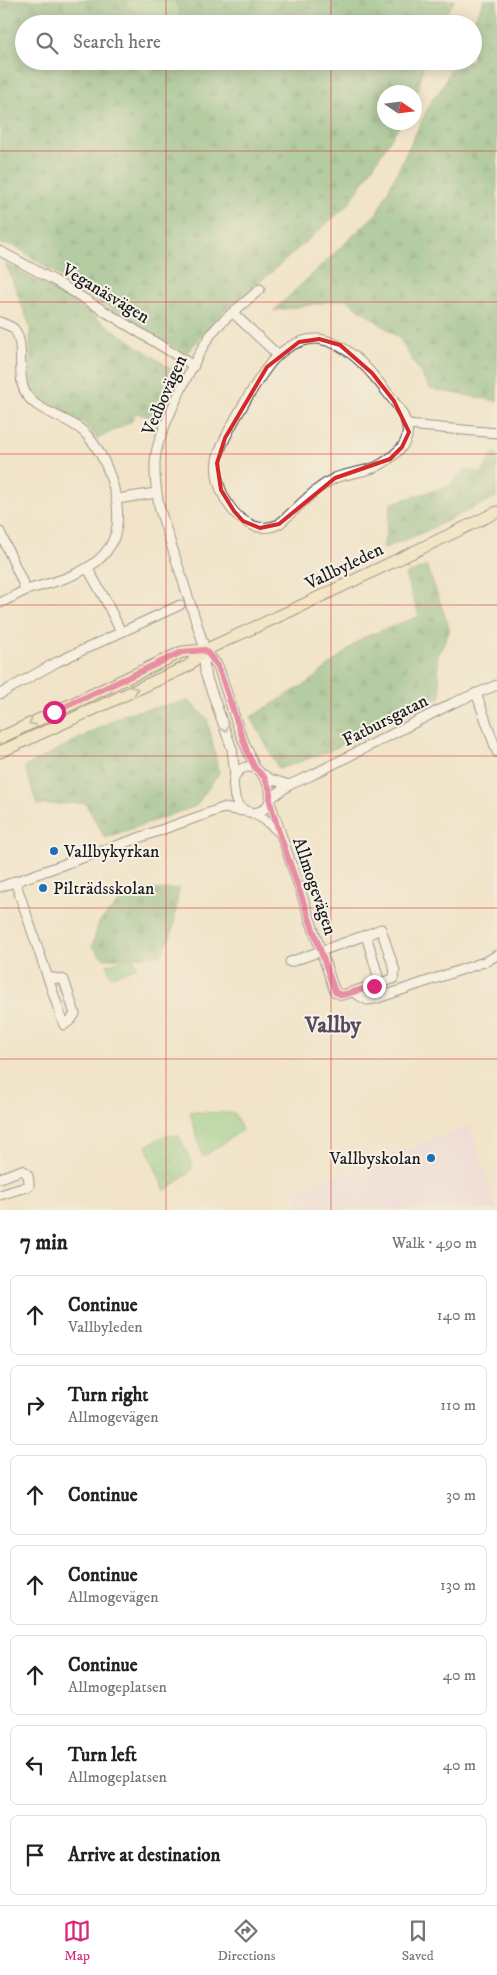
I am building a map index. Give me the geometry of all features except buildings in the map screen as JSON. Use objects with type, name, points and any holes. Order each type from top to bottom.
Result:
[{"type":"main road","name":"Vallbyleden","points":[[0,752],[188,666],[205,650],[497,512]]},
{"type":"main road","name":"Vallbyleden","points":[[0,738],[182,652],[205,650]]},
{"type":"street","name":"Veganäsvägen","points":[[0,251],[65,287],[194,366]]},
{"type":"street","name":"Vedbovägen","points":[[205,650],[160,510],[156,493],[155,463],[160,438],[194,366],[216,328],[260,290]]},
{"type":"street","points":[[233,313],[278,355]]},
{"type":"street","points":[[0,322],[14,329],[19,341],[24,392],[32,402],[84,432],[101,456],[110,474],[119,515],[117,532],[108,552],[88,569],[60,581],[26,590],[0,603]]},
{"type":"street","points":[[328,340],[340,345],[372,373],[394,400],[408,425],[409,432],[402,448],[382,463],[370,469],[341,476],[326,484],[274,526],[260,528],[250,526],[242,521],[221,490],[217,475],[217,463],[225,438],[263,373],[278,355],[299,342],[328,340]]},
{"type":"street","points":[[408,425],[497,433]]},
{"type":"street","points":[[117,499],[156,493]]},
{"type":"street","points":[[0,532],[26,590]]},
{"type":"street","points":[[88,569],[121,632]]},
{"type":"street","points":[[0,694],[57,662],[180,605]]},
{"type":"street","points":[[0,887],[223,808],[253,813],[264,809],[270,800],[270,790],[257,770],[239,730],[218,666],[205,650]]},
{"type":"street","points":[[205,650],[205,673],[232,749],[235,775],[234,788],[237,803],[243,810]]},
{"type":"street","name":"Fatbursgatan","points":[[270,800],[289,785],[453,703],[497,685]]},
{"type":"street","points":[[476,693],[497,752]]},
{"type":"street","points":[[235,775],[246,767],[257,770],[270,779],[289,785]]},
{"type":"street","points":[[223,808],[234,788]]},
{"type":"street","name":"Allmogevägen","points":[[270,800],[279,832],[335,992],[342,995],[353,992]]},
{"type":"street","name":"Allmogevägen","points":[[253,813],[279,832]]},
{"type":"street","points":[[15,882],[64,1025],[75,1014],[73,1004],[64,980],[48,977]]},
{"type":"street","points":[[290,962],[382,930],[395,971],[393,979],[353,992]]},
{"type":"street","points":[[366,935],[378,976],[374,986]]},
{"type":"street","points":[[353,992],[366,1000],[375,999],[487,961],[497,955]]},
{"type":"street","points":[[0,1178],[22,1170],[29,1176],[29,1186],[0,1195]]},
{"type":"highlighted area","points":[[319,339],[340,345],[372,373],[394,401],[409,432],[402,447],[390,459],[335,478],[279,524],[260,528],[243,521],[234,511],[221,490],[217,463],[225,438],[267,367],[299,342]]},
{"type":"shaded area","name":"Vallbyskolan","points":[[470,1126],[497,1210],[300,1210],[295,1190]]},
{"type":"green space","points":[[0,0],[455,0],[445,15],[15,15],[15,70],[422,70],[420,85],[377,85],[377,130],[397,130],[349,204],[224,311],[186,354],[82,292],[15,246],[0,244]]},
{"type":"green space","points":[[125,0],[174,0],[180,15],[150,15],[136,12],[128,6]]},
{"type":"green space","points":[[484,0],[497,0],[497,401],[430,389],[399,338],[346,299],[273,311],[377,213],[417,130],[422,130],[422,121],[434,96],[439,93],[450,70],[482,70],[482,15],[476,15]]},
{"type":"green space","points":[[136,70],[154,70],[149,76]]},
{"type":"green space","points":[[6,264],[65,297],[177,373],[157,419],[136,413],[131,422],[97,439],[85,424],[39,397],[30,389],[30,326]]},
{"type":"green space","points":[[497,452],[496,497],[422,533],[383,549],[391,503],[450,486],[465,469],[481,473],[493,454]]},
{"type":"green space","points":[[427,566],[450,630],[437,657],[441,697],[325,753],[279,769],[251,717],[310,681],[362,638],[419,616],[405,575]]},
{"type":"green space","points":[[188,701],[207,718],[219,773],[196,806],[105,838],[85,803],[37,805],[25,767],[127,713]]},
{"type":"green space","points":[[179,888],[173,931],[161,955],[104,959],[92,947],[99,922],[129,892]]},
{"type":"green space","points":[[133,956],[137,967],[111,977],[107,965]]},
{"type":"green space","points":[[190,1112],[234,1113],[242,1130],[203,1157]]},
{"type":"green space","points":[[166,1135],[179,1136],[193,1166],[190,1172],[165,1191],[146,1146]]},
{"type":"place","name":"Vallbykyrkan","points":[[54,851]]},
{"type":"place","name":"Pilträdsskolan","points":[[43,888]]},
{"type":"place","name":"Vallbyskolan","points":[[431,1158]]},
{"type":"district","name":"Vallby","points":[[333,1024]]},
{"type":"route","points":[[54,712],[182,652],[205,650],[218,666],[248,754],[255,768],[264,777],[270,790],[270,802],[279,832],[335,992],[342,995],[374,986]]}]
